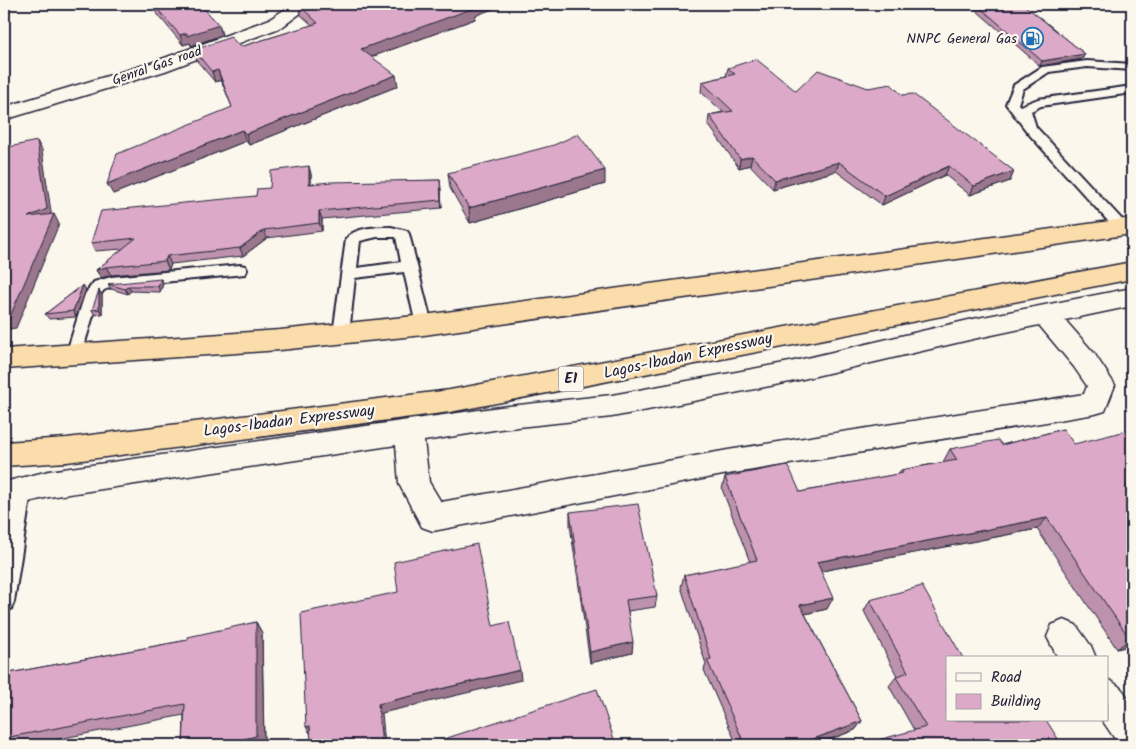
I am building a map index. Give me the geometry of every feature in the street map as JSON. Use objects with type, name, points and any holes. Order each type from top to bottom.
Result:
[{"type":"highway","points":[[4,358],[74,355],[341,334],[424,325],[1127,227]]},
{"type":"highway","name":"Lagos-Ibadan Expressway","points":[[4,454],[67,450],[450,401],[1132,270]]},
{"type":"street","name":"Genral Gas road","points":[[4,114],[158,67],[276,23],[304,4]]},
{"type":"street","points":[[13,493],[48,484],[500,418],[612,406],[790,372],[1132,296]]},
{"type":"street","points":[[409,432],[414,484],[433,517],[728,462],[1095,404],[1101,385],[1084,360],[1045,314]]},
{"type":"street","points":[[1108,698],[1132,732]]},
{"type":"lane","points":[[1127,227],[1032,130],[1012,104],[1018,87],[1046,69],[1087,64],[1132,67]]},
{"type":"lane","points":[[1032,130],[1024,109],[1038,103],[1132,89]]},
{"type":"lane","points":[[341,334],[353,239],[358,235],[396,232],[402,234],[408,266],[424,325]]},
{"type":"lane","points":[[348,274],[408,266]]},
{"type":"lane","points":[[74,355],[92,294],[100,286],[111,282],[240,270]]},
{"type":"lane","points":[[4,602],[13,493]]},
{"type":"building","points":[[153,4],[200,4],[219,25],[187,36],[187,33],[180,35]]},
{"type":"building","points":[[300,4],[479,4],[472,7],[474,8],[361,49],[396,75],[246,134],[242,130],[107,184],[117,154],[232,107],[218,70],[212,72],[194,50],[231,37],[240,47],[318,23]]},
{"type":"building","name":"NNPC General Gas","points":[[976,4],[1023,4],[1085,54],[1042,61]]},
{"type":"building","points":[[756,59],[796,91],[818,70],[868,88],[891,84],[902,95],[913,94],[1014,171],[974,186],[949,166],[885,196],[839,162],[775,180],[752,156],[740,159],[709,115],[733,111],[702,82],[735,74],[728,68]]},
{"type":"building","points":[[578,134],[605,170],[469,208],[448,173],[554,145]]},
{"type":"building","points":[[37,141],[47,209],[28,217],[54,214],[9,319],[4,320],[4,148]]},
{"type":"building","points":[[309,166],[309,184],[440,180],[441,200],[319,211],[319,223],[264,230],[240,248],[167,256],[165,261],[106,267],[96,270],[136,238],[91,243],[101,211],[256,196],[257,189],[270,188],[271,171]]},
{"type":"building","points":[[161,279],[158,286],[128,286],[125,289],[108,284]]},
{"type":"building","points":[[83,285],[73,311],[45,314]]},
{"type":"building","points":[[99,290],[99,309],[92,310]]},
{"type":"building","points":[[1063,429],[1074,444],[1130,430],[1132,433],[1132,484],[1126,486],[1132,494],[1132,638],[1130,639],[1047,518],[817,562],[833,598],[800,605],[862,721],[797,745],[745,745],[707,660],[711,659],[684,575],[757,560],[725,477],[788,465],[800,492],[903,473],[901,470],[957,460],[950,449],[998,440],[1002,445]]},
{"type":"building","points":[[638,504],[657,596],[626,600],[633,642],[590,652],[570,512]]},
{"type":"building","points":[[477,544],[493,626],[509,622],[520,670],[378,704],[382,745],[311,745],[310,726],[306,727],[301,613],[398,592],[394,562]]},
{"type":"building","points":[[922,586],[962,656],[946,656],[946,722],[1047,722],[1062,745],[860,745],[926,727],[896,677],[908,672],[870,600]]},
{"type":"building","points":[[256,622],[256,736],[240,740],[240,745],[183,745],[185,704],[4,738],[4,674],[188,640],[188,637]]},
{"type":"building","points":[[597,689],[616,745],[439,745],[438,741]]},
{"type":"place","name":"NNPC General Gas","points":[[1033,39]]}]
